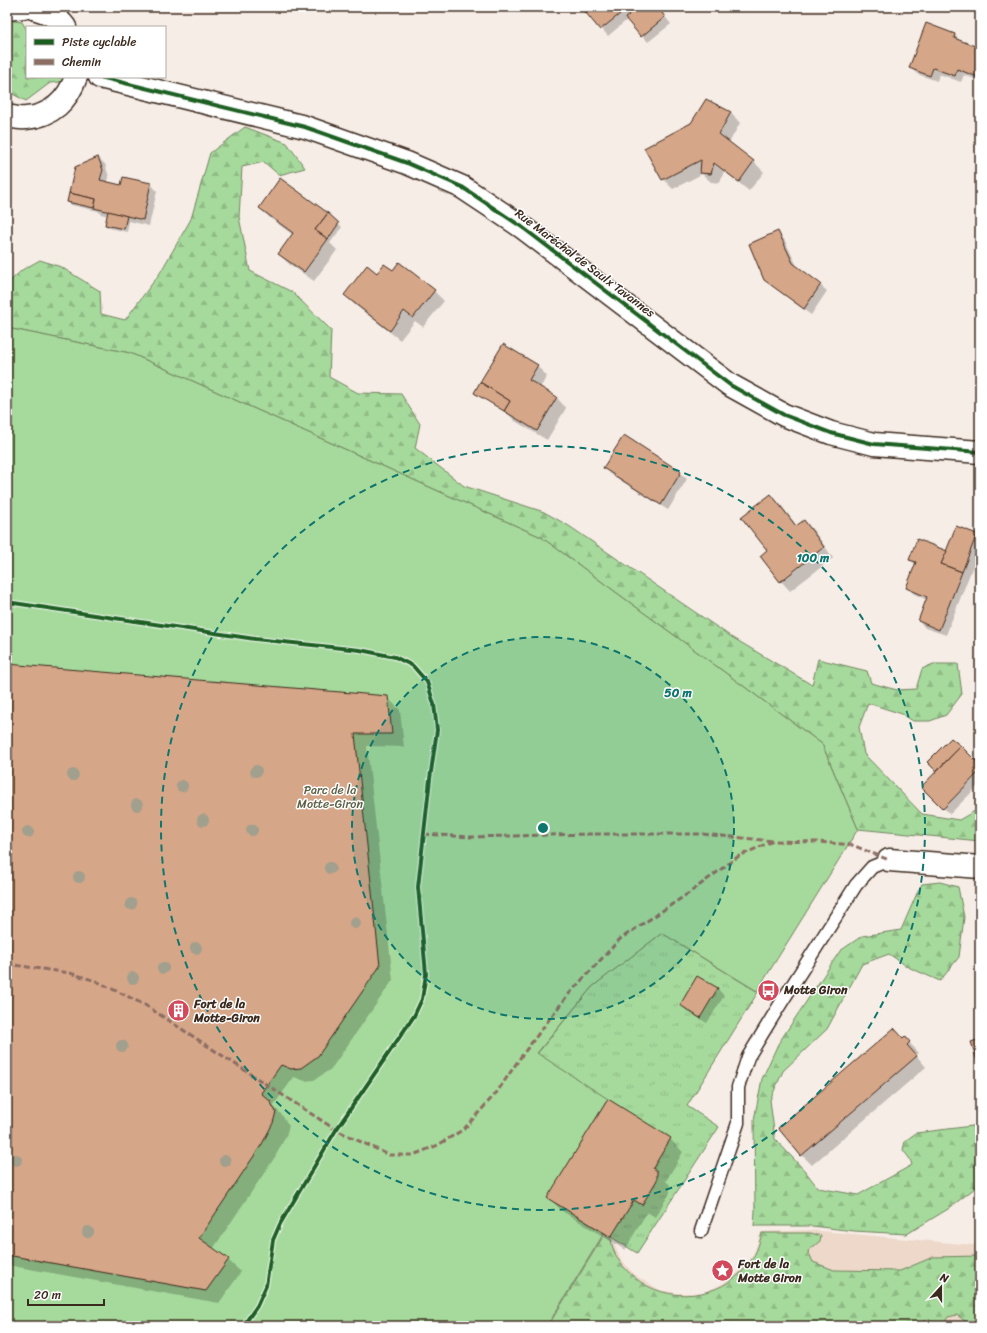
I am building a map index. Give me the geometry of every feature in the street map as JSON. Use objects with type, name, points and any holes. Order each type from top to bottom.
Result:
[{"type":"street","points":[[7,9],[23,7]]},
{"type":"street","points":[[30,7],[46,12],[61,22],[64,26]]},
{"type":"street","points":[[7,116],[25,118],[44,115],[60,104],[72,90],[76,78]]},
{"type":"street","name":"Rue Maréchal de Saulx Tavannes","points":[[104,78],[305,127],[408,162],[462,187],[522,227],[730,385],[784,415],[831,433],[874,444],[980,452]]},
{"type":"street","points":[[889,860],[980,867]]},
{"type":"lane","points":[[701,1231],[738,1123],[738,1087],[748,1057],[856,885],[872,867],[889,860]]},
{"type":"shaded area","points":[[810,1230],[973,1245],[980,1241],[980,1326],[547,1326],[604,1233],[611,1237],[620,1257],[629,1269],[638,1277],[660,1290],[677,1293],[690,1293],[704,1292],[732,1278],[746,1265],[754,1253],[761,1232]]},
{"type":"green space","points":[[7,20],[22,22],[26,28],[26,78],[71,79],[50,83],[26,101],[7,91]]},
{"type":"green space","points":[[245,127],[287,143],[305,168],[279,175],[264,162],[242,167],[239,217],[250,271],[292,292],[331,330],[329,377],[358,393],[401,394],[420,424],[415,448],[464,486],[544,512],[569,526],[730,636],[812,685],[818,659],[867,671],[871,683],[897,690],[916,689],[922,669],[933,664],[958,664],[962,694],[946,715],[930,721],[913,721],[902,714],[868,703],[859,727],[864,754],[922,814],[959,820],[980,808],[980,841],[858,829],[822,744],[541,537],[130,353],[7,328],[7,284],[22,270],[40,260],[61,267],[100,291],[101,314],[125,320],[160,273],[191,219],[210,153]]},
{"type":"green space","name":"Parc de la Motte-Giron","points":[[7,328],[130,353],[541,537],[822,744],[858,829],[757,991],[662,933],[592,987],[537,1053],[608,1099],[548,1198],[604,1233],[547,1326],[7,1326]]},
{"type":"green space","points":[[940,882],[958,887],[964,917],[959,957],[940,981],[908,967],[889,954],[862,964],[827,1029],[783,1071],[770,1100],[775,1139],[805,1171],[818,1188],[858,1195],[912,1165],[910,1159],[903,1150],[905,1141],[916,1133],[980,1125],[980,1187],[975,1188],[948,1209],[907,1234],[854,1231],[812,1226],[754,1226],[754,1120],[762,1079],[778,1044],[840,951],[862,936],[901,930],[922,884]]},
{"type":"green space","points":[[662,933],[758,992],[687,1106],[719,1127],[637,1253],[547,1198],[537,1054],[592,987]]},
{"type":"green space","points":[[762,1233],[811,1233],[821,1236],[820,1241],[808,1251],[813,1262],[834,1270],[900,1271],[933,1257],[980,1256],[980,1320],[969,1324],[957,1315],[948,1317],[942,1326],[933,1326],[929,1319],[922,1322],[919,1326],[548,1326],[604,1235],[611,1239],[616,1255],[622,1265],[634,1277],[647,1286],[662,1292],[677,1295],[708,1291],[723,1286],[736,1277],[752,1259]]},
{"type":"building","points":[[581,7],[658,7],[665,17],[641,37],[625,18],[629,15],[625,10],[600,30]]},
{"type":"building","points":[[926,23],[955,34],[954,38],[980,48],[980,78],[957,69],[955,76],[933,68],[930,76],[909,68]]},
{"type":"building","points":[[706,99],[731,112],[719,134],[754,161],[739,182],[714,163],[711,174],[700,173],[701,160],[662,180],[644,148],[691,123]]},
{"type":"building","points":[[98,157],[103,170],[100,180],[121,185],[123,177],[151,183],[143,220],[94,208],[96,199],[69,193],[75,167]]},
{"type":"building","points":[[280,178],[328,213],[315,230],[328,239],[304,272],[278,254],[293,233],[259,208]]},
{"type":"building","points":[[69,193],[96,199],[94,208],[67,202]]},
{"type":"building","points":[[108,211],[127,216],[124,229],[105,225]]},
{"type":"building","points":[[328,213],[339,223],[328,239],[315,230]]},
{"type":"building","points":[[778,231],[793,263],[821,284],[804,309],[764,280],[749,244]]},
{"type":"building","points":[[399,262],[435,290],[413,318],[404,311],[390,331],[344,295],[367,265],[377,273],[384,264],[393,270]]},
{"type":"building","points":[[503,344],[538,365],[529,380],[557,397],[537,431],[504,411],[510,401],[480,382]]},
{"type":"building","points":[[480,382],[510,401],[504,411],[474,393]]},
{"type":"building","points":[[624,435],[681,472],[661,505],[603,468]]},
{"type":"building","points":[[771,494],[796,526],[804,520],[824,547],[780,582],[760,556],[767,550],[741,517]]},
{"type":"building","points":[[956,526],[977,534],[962,572],[941,564]]},
{"type":"building","points":[[917,539],[947,551],[941,564],[962,572],[939,630],[918,621],[927,597],[906,588],[916,562],[909,560]]},
{"type":"building","name":"Fort de la Motte-Giron","points":[[7,664],[388,696],[392,734],[355,734],[380,966],[318,1056],[301,1068],[291,1069],[281,1065],[261,1093],[270,1101],[276,1112],[273,1123],[262,1144],[199,1238],[229,1259],[206,1291],[7,1255]]},
{"type":"building","points":[[951,738],[961,746],[936,771],[927,762]]},
{"type":"building","points":[[961,746],[980,765],[980,771],[943,809],[921,787]]},
{"type":"building","points":[[697,976],[718,988],[700,1018],[680,1005]]},
{"type":"building","points":[[894,1028],[903,1038],[905,1036],[910,1042],[907,1045],[917,1056],[801,1156],[778,1128]]},
{"type":"building","points":[[980,1039],[980,1070],[971,1042]]},
{"type":"building","points":[[608,1099],[671,1138],[653,1168],[657,1171],[657,1180],[642,1205],[634,1200],[611,1237],[547,1198]]},
{"type":"marked path","points":[[424,834],[470,837],[589,834],[702,834],[773,841]]},
{"type":"marked path","points":[[7,964],[70,973],[96,981],[145,1005],[336,1130],[389,1155],[413,1155],[438,1145],[464,1129],[497,1092],[520,1058],[567,996],[620,939],[689,893],[739,856],[773,841],[817,842],[852,845],[889,860]]},
{"type":"cycle path","points":[[104,78],[305,127],[407,163],[462,187],[522,227],[730,385],[784,415],[831,433],[874,444],[980,452]]},
{"type":"cycle path","points":[[7,602],[255,639],[360,650],[395,657],[413,666],[427,682],[434,704],[437,730],[418,887],[426,974],[422,999],[414,1016],[336,1130],[280,1224],[273,1240],[266,1286],[257,1306],[243,1326]]},
{"type":"place","name":"Motte Giron","points":[[769,990]]},
{"type":"place","name":"Fort de la Motte-Giron","points":[[178,1011]]},
{"type":"place","name":"Fort de la Motte Giron","points":[[723,1271]]}]
